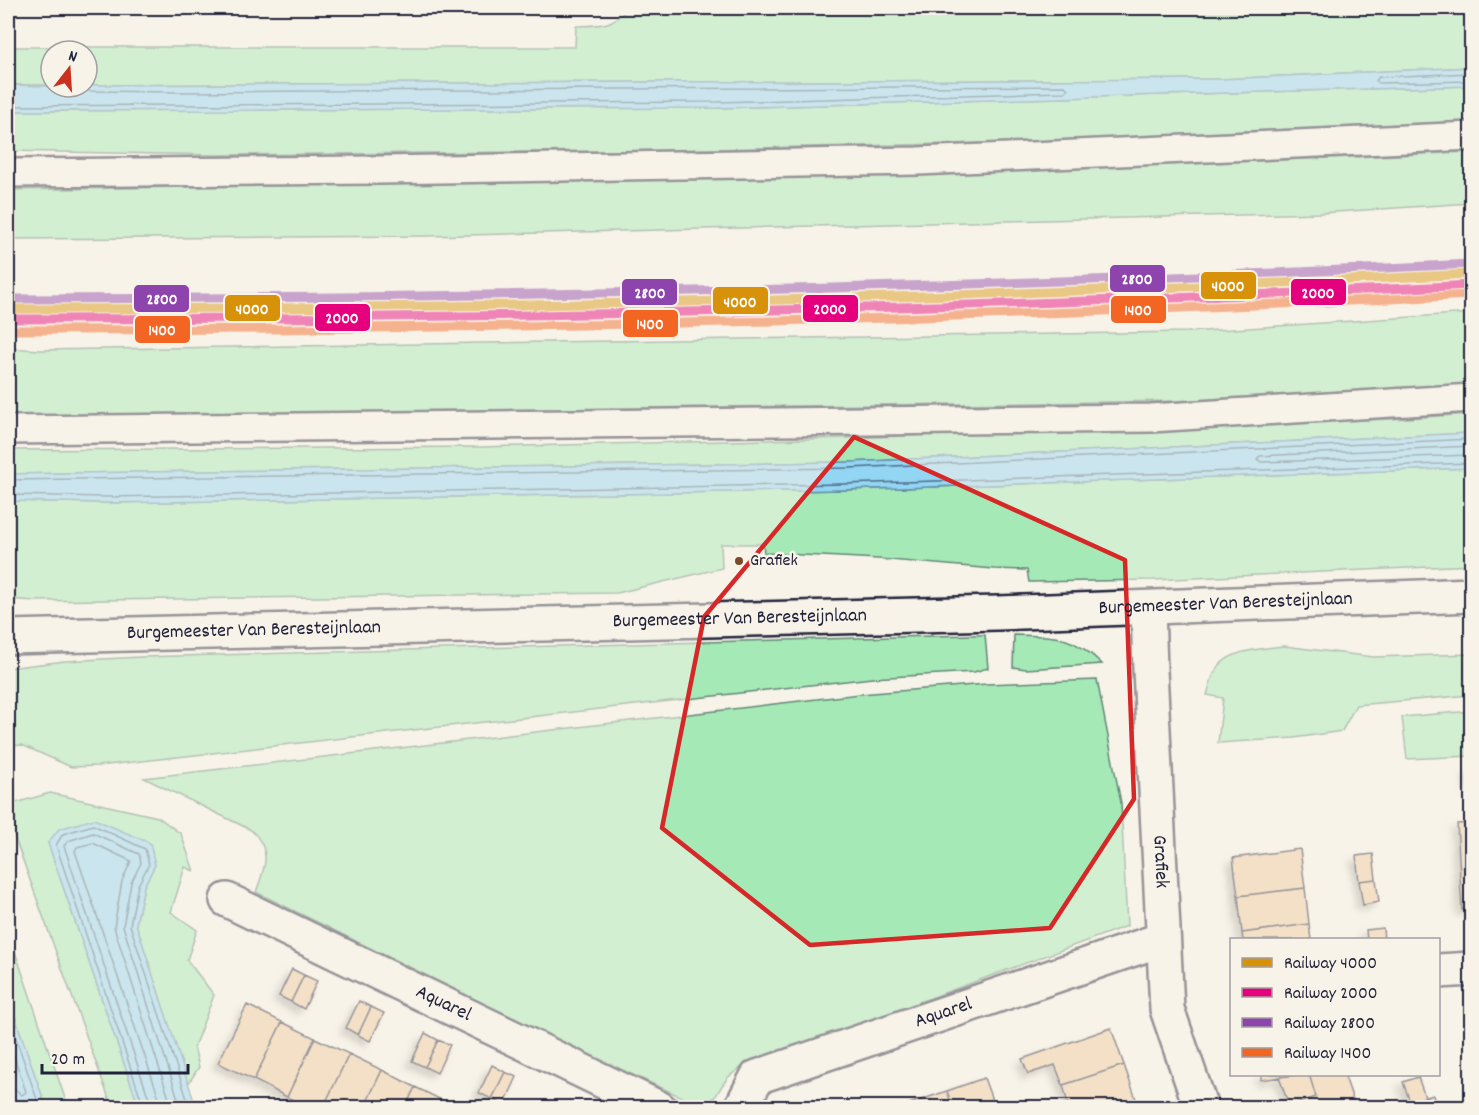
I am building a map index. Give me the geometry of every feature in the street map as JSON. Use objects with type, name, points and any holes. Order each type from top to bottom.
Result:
[{"type":"street","name":"Burgemeester Van Beresteijnlaan","points":[[8,637],[1148,608],[1472,594]]},
{"type":"street","name":"Grafiek","points":[[1148,608],[1167,1010],[1201,1107]]},
{"type":"street","name":"Aquarel","points":[[227,900],[659,1107]]},
{"type":"street","name":"Aquarel","points":[[741,1107],[757,1077],[1163,939]]},
{"type":"street","points":[[1440,971],[1472,969]]},
{"type":"lane","points":[[8,173],[403,170],[918,161],[1472,136]]},
{"type":"lane","points":[[8,430],[1151,418],[1472,398]]},
{"type":"highlighted area","points":[[854,437],[1125,560],[1134,799],[1050,928],[810,945],[662,828],[704,617]]},
{"type":"green space","points":[[629,8],[1471,10],[1471,67],[1222,79],[99,85],[99,47],[575,47],[576,26],[605,24],[616,19]]},
{"type":"green space","points":[[8,47],[39,47],[39,85],[8,85]]},
{"type":"green space","points":[[1472,86],[1471,121],[992,143],[614,151],[217,155],[8,151],[8,111],[717,108]]},
{"type":"green space","points":[[1472,152],[1471,203],[1320,213],[427,236],[8,239],[8,190],[925,175]]},
{"type":"green space","points":[[1471,313],[1471,384],[1176,401],[8,416],[8,348],[41,350],[1188,332]]},
{"type":"green space","points":[[1472,414],[1471,433],[850,462],[8,474],[8,450],[480,447],[850,438],[1392,419]]},
{"type":"green space","points":[[1471,468],[1472,565],[1153,580],[1029,582],[1027,570],[764,553],[763,544],[721,544],[722,568],[617,593],[35,601],[8,599],[8,501],[106,503],[844,490]]},
{"type":"green space","points":[[985,635],[988,668],[974,672],[872,678],[98,766],[71,767],[22,745],[8,746],[8,668],[65,661],[141,657]]},
{"type":"green space","points":[[1014,635],[1052,637],[1072,642],[1102,664],[1026,669],[1013,667]]},
{"type":"green space","points":[[1284,646],[1373,657],[1471,654],[1471,695],[1356,705],[1342,731],[1294,738],[1218,743],[1223,698],[1207,695],[1220,664],[1236,654],[1255,649]]},
{"type":"green space","points":[[1097,680],[1121,803],[1127,926],[742,1067],[727,1078],[712,1099],[695,1103],[578,1050],[256,892],[265,860],[265,852],[258,837],[251,830],[144,778],[860,694],[987,684]]},
{"type":"green space","points":[[1471,711],[1471,756],[1407,759],[1402,717]]},
{"type":"green space","points":[[50,793],[158,817],[181,834],[194,871],[185,867],[171,912],[197,930],[187,960],[214,995],[194,1047],[199,1067],[188,1084],[136,924],[144,886],[155,865],[48,843],[139,1107],[112,1107],[8,819],[8,805]]},
{"type":"green space","points":[[8,931],[68,1107],[46,1107],[8,997]]},
{"type":"water","points":[[1472,67],[1471,86],[717,108],[8,111],[8,85],[39,86],[39,99],[99,99],[99,85],[1222,79]]},
{"type":"water","points":[[1472,433],[1471,468],[844,490],[106,503],[8,501],[8,474],[850,462]]},
{"type":"water","points":[[94,819],[150,843],[155,865],[144,886],[136,924],[196,1107],[139,1107],[48,843],[59,829]]},
{"type":"water","points":[[8,997],[46,1107],[12,1107],[8,1094]]},
{"type":"building","points":[[1469,769],[1472,769],[1472,786],[1470,786]]},
{"type":"building","points":[[1472,823],[1472,909],[1462,910],[1457,824]]},
{"type":"building","points":[[1300,849],[1305,888],[1238,896],[1233,858]]},
{"type":"building","points":[[1373,854],[1376,879],[1359,881],[1356,856]]},
{"type":"building","points":[[1376,879],[1379,902],[1363,905],[1359,881]]},
{"type":"building","points":[[1305,888],[1309,924],[1242,933],[1238,896]]},
{"type":"building","points":[[1309,924],[1311,938],[1243,938],[1242,933]]},
{"type":"building","points":[[1383,928],[1384,938],[1367,938],[1366,930]]},
{"type":"building","points":[[292,969],[304,975],[291,1002],[279,996]]},
{"type":"building","points":[[304,975],[317,981],[304,1009],[291,1002]]},
{"type":"building","points":[[359,1001],[371,1007],[358,1035],[346,1028]]},
{"type":"building","points":[[247,1005],[282,1022],[254,1080],[218,1063]]},
{"type":"building","points":[[371,1007],[384,1013],[370,1041],[358,1035]]},
{"type":"building","points":[[282,1022],[315,1038],[287,1097],[254,1080]]},
{"type":"building","points":[[1111,1028],[1124,1065],[1063,1085],[1055,1065],[1028,1074],[1022,1059]]},
{"type":"building","points":[[425,1033],[438,1040],[425,1067],[412,1061]]},
{"type":"building","points":[[315,1038],[349,1054],[323,1108],[309,1108],[287,1097]]},
{"type":"building","points":[[438,1040],[450,1045],[437,1073],[425,1067]]},
{"type":"building","points":[[349,1054],[382,1070],[364,1108],[323,1108]]},
{"type":"building","points":[[492,1065],[505,1072],[492,1099],[479,1093]]},
{"type":"building","points":[[1124,1065],[1136,1099],[1113,1108],[1069,1108],[1063,1085]]},
{"type":"building","points":[[382,1070],[415,1087],[405,1108],[364,1108]]},
{"type":"building","points":[[505,1072],[517,1077],[504,1105],[492,1099]]},
{"type":"building","points":[[1261,1076],[1288,1076],[1261,1080]]},
{"type":"building","points":[[1310,1076],[1345,1076],[1356,1108],[1282,1108],[1316,1097]]},
{"type":"building","points":[[1310,1076],[1316,1097],[1289,1106],[1279,1077]]},
{"type":"building","points":[[1418,1077],[1425,1097],[1410,1102],[1403,1082]]},
{"type":"building","points":[[984,1078],[995,1108],[953,1108],[947,1091]]},
{"type":"building","points":[[415,1087],[448,1103],[446,1108],[405,1108]]},
{"type":"building","points":[[947,1091],[953,1108],[914,1108],[912,1103]]},
{"type":"building","points":[[1433,1095],[1437,1108],[1417,1108],[1415,1101]]},
{"type":"building","points":[[1136,1099],[1139,1108],[1113,1108]]},
{"type":"building","points":[[912,1103],[914,1108],[899,1108]]},
{"type":"rail line","name":"2800","points":[[8,299],[740,290],[1106,279],[1471,264]]},
{"type":"rail line","name":"4000","points":[[8,309],[191,309],[740,301],[1106,290],[1472,274]]},
{"type":"rail line","name":"2000","points":[[8,319],[191,319],[740,311],[1106,300],[1472,285]]},
{"type":"rail line","name":"1400","points":[[8,330],[191,330],[740,322],[1106,311],[1472,295]]},
{"type":"place","name":"Grafiek","points":[[739,561]]}]
